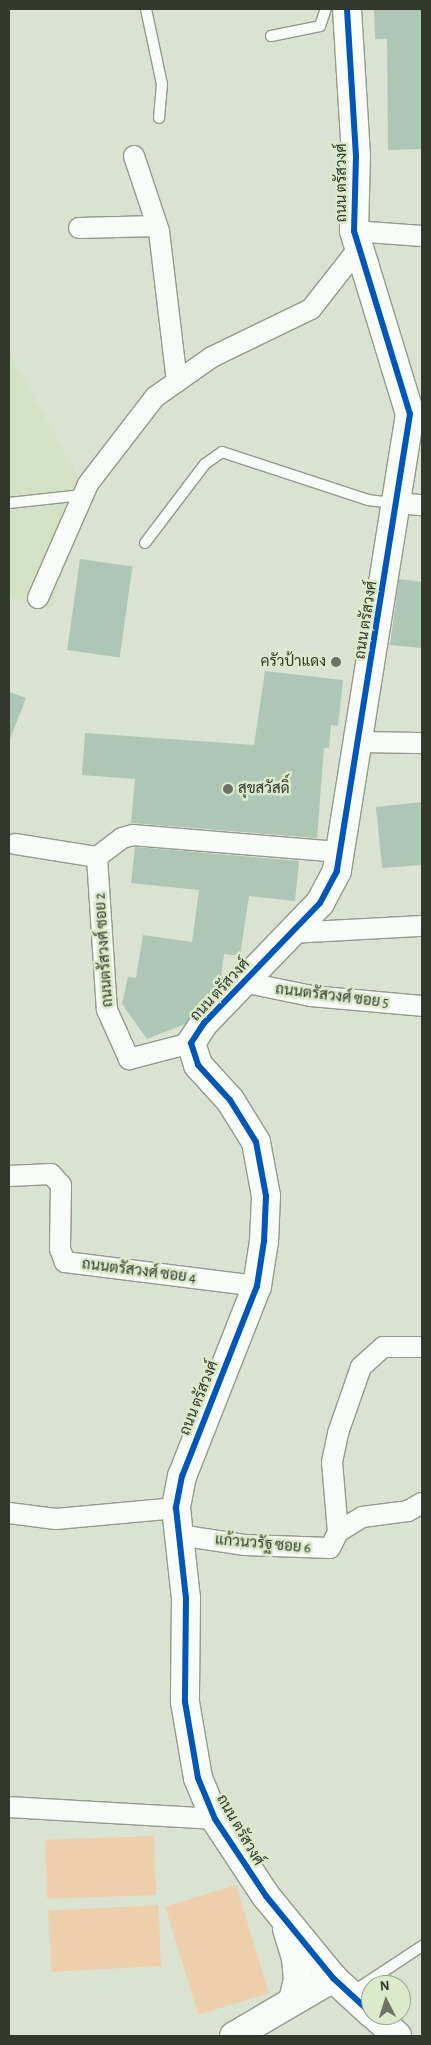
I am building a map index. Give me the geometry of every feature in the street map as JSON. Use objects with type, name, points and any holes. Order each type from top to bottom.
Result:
[{"type":"street","name":"ถนน ตรัสวงศ์","points":[[347,9],[356,156],[356,240],[415,407],[410,414],[410,504],[358,742],[337,871],[320,903],[204,1023],[191,1043],[198,1065],[230,1100],[256,1142],[266,1196],[264,1241],[257,1286],[182,1476],[176,1508],[186,1598],[185,1702],[198,1778],[215,1819],[266,1896],[341,1986],[361,2004]]},
{"type":"street","points":[[134,156],[157,226],[177,382]]},
{"type":"street","points":[[78,228],[157,226]]},
{"type":"street","points":[[38,598],[88,484],[155,398],[212,357],[311,309],[356,240],[422,236]]},
{"type":"street","points":[[358,742],[422,743]]},
{"type":"street","points":[[15,844],[98,857],[117,841],[133,835],[340,852]]},
{"type":"street","name":"ถนนตรัสวงศ์ ซอย 2","points":[[98,857],[107,1010],[129,1059],[191,1043]]},
{"type":"street","points":[[291,933],[422,926]]},
{"type":"street","name":"ถนนตรัสวงศ์ ซอย 5","points":[[243,982],[311,996],[422,1006]]},
{"type":"street","name":"ถนนตรัสวงศ์ ซอย 4","points":[[9,1176],[51,1174],[61,1186],[60,1249],[65,1262],[257,1286]]},
{"type":"street","points":[[422,1347],[383,1347],[361,1367],[338,1432],[332,1462],[338,1532],[362,1517],[408,1511],[422,1503]]},
{"type":"street","points":[[9,1513],[56,1519],[176,1508]]},
{"type":"street","name":"แก้วนวรัฐ ซอย 6","points":[[179,1534],[245,1545],[330,1548],[338,1532]]},
{"type":"street","points":[[9,1807],[215,1819]]},
{"type":"street","points":[[285,1920],[296,1958],[298,1980],[294,2000]]},
{"type":"street","points":[[249,2032],[294,2000],[341,1986]]},
{"type":"street","name":"ถนน ตรัสวงศ์","points":[[384,2025],[397,2036]]},
{"type":"lane","points":[[146,9],[162,84],[159,118]]},
{"type":"lane","points":[[271,36],[320,26],[326,9]]},
{"type":"lane","points":[[145,542],[205,464],[222,452],[368,500],[410,504]]},
{"type":"lane","points":[[9,503],[83,496]]},
{"type":"lane","points":[[341,1986],[422,1946]]},
{"type":"shaded area","points":[[9,351],[80,481],[53,609],[9,597]]},
{"type":"shaded area","points":[[154,1836],[156,1895],[47,1899],[45,1840]]},
{"type":"shaded area","points":[[236,1885],[269,1993],[198,2015],[165,1907]]},
{"type":"shaded area","points":[[158,1905],[161,1966],[51,1972],[48,1911]]},
{"type":"building","points":[[374,9],[422,9],[422,149],[388,150],[387,39],[375,39]]},
{"type":"building","points":[[80,559],[132,566],[120,657],[67,650]]},
{"type":"building","points":[[399,579],[422,582],[422,648],[390,645]]},
{"type":"building","name":"สุขสวัสดิ์","points":[[265,671],[343,680],[338,726],[331,725],[329,748],[324,748],[317,838],[131,823],[135,779],[82,775],[85,733],[254,745]]},
{"type":"building","points":[[9,692],[26,698],[10,739],[9,739]]},
{"type":"building","points":[[422,802],[422,865],[382,868],[376,807]]},
{"type":"building","points":[[135,847],[299,861],[295,901],[249,896],[240,956],[224,954],[220,984],[185,1024],[147,1039],[122,1004],[128,977],[136,978],[143,935],[192,942],[199,890],[131,883]]},
{"type":"cycle path","points":[[347,9],[356,156],[354,231],[410,414],[337,871],[320,903],[204,1023],[191,1043],[198,1065],[230,1100],[256,1142],[266,1196],[264,1241],[257,1286],[182,1476],[176,1508],[186,1598],[185,1702],[198,1778],[215,1819],[266,1896],[333,1978],[361,2004]]},
{"type":"place","name":"ครัวป้าแดง","points":[[336,662]]},
{"type":"place","name":"สุขสวัสดิ์","points":[[228,789]]}]
